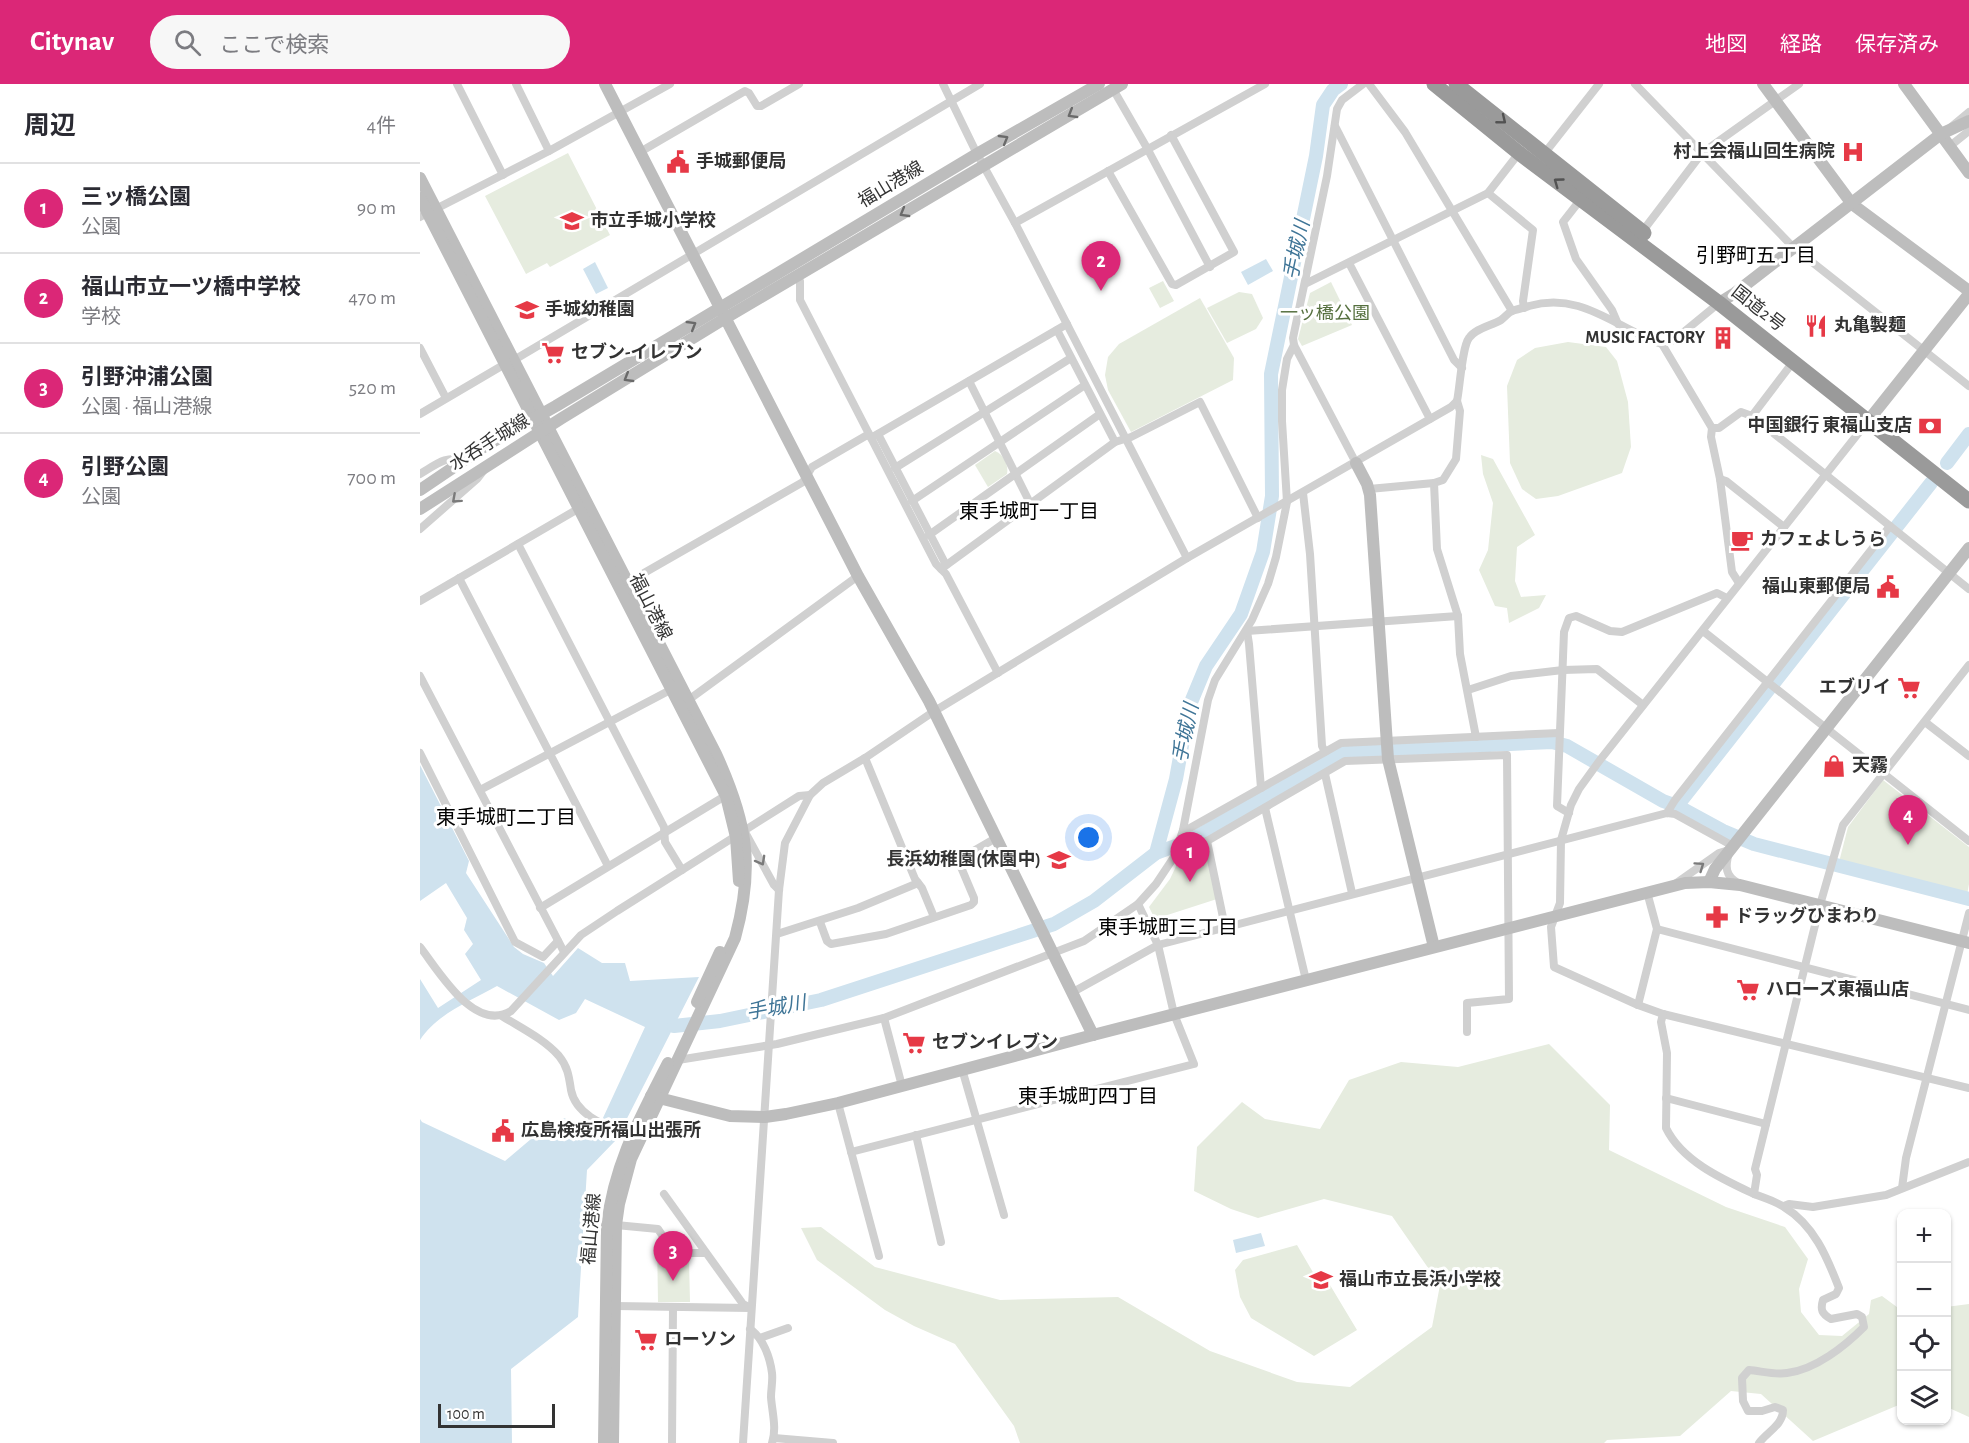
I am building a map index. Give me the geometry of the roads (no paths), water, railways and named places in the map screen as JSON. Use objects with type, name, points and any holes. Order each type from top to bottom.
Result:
[{"type":"highway","name":"国道2号","points":[[1434,84],[1519,153],[1723,301],[1871,417],[1969,501]]},
{"type":"highway","name":"国道2号","points":[[1456,84],[1642,232],[1793,362],[1969,489]]},
{"type":"street","points":[[457,84],[503,175]]},
{"type":"street","points":[[516,84],[549,151]]},
{"type":"street","points":[[605,84],[858,576],[929,701],[1093,1035]]},
{"type":"street","points":[[428,213],[549,151],[670,84]]},
{"type":"street","points":[[640,152],[745,91],[749,93],[757,106],[761,106],[799,84]]},
{"type":"street","points":[[943,84],[983,167],[1015,223],[1188,558]]},
{"type":"street","points":[[420,414],[980,84]]},
{"type":"street","name":"福山港線","points":[[729,794],[544,430],[722,314],[977,154],[1100,84]]},
{"type":"street","points":[[1015,223],[1265,84]]},
{"type":"street","points":[[1363,84],[1342,100],[1337,109],[1327,176],[1293,338],[1294,345],[1369,489],[1388,750],[1434,948]]},
{"type":"street","points":[[1369,84],[1406,132],[1512,311]]},
{"type":"street","points":[[1544,154],[1599,84]]},
{"type":"street","points":[[1635,84],[1793,247],[1969,386]]},
{"type":"street","points":[[1763,84],[1852,204],[1969,293],[1643,705],[1580,789],[1569,813],[1561,840],[1560,903],[1551,927],[1554,967],[1663,1014],[1969,1088]]},
{"type":"street","points":[[1642,232],[1702,153],[1798,84]]},
{"type":"street","points":[[1904,84],[1945,132],[1950,146],[1969,173]]},
{"type":"street","points":[[1117,87],[1210,267]]},
{"type":"street","name":"福山港線","points":[[538,417],[722,314],[797,276],[1117,87]]},
{"type":"street","points":[[1662,344],[1674,339],[1969,112]]},
{"type":"street","points":[[1945,132],[1967,125]]},
{"type":"street","points":[[1950,146],[1967,125]]},
{"type":"street","points":[[1334,126],[1454,360],[1462,368]]},
{"type":"street","points":[[1108,171],[1172,284],[1176,285],[1210,267],[1234,252],[1171,135]]},
{"type":"street","points":[[1305,284],[1488,193],[1519,153]]},
{"type":"street","points":[[420,178],[428,213]]},
{"type":"street","points":[[1488,193],[1533,230],[1524,308]]},
{"type":"street","points":[[420,198],[544,430]]},
{"type":"street","points":[[1581,199],[1563,222],[1576,259],[1612,310],[1618,324]]},
{"type":"street","points":[[1349,263],[1430,419]]},
{"type":"street","points":[[797,276],[801,286],[800,300],[936,564],[943,567]]},
{"type":"street","points":[[1369,489],[1434,483],[1443,480],[1456,459],[1461,411],[1457,401],[1468,339],[1512,311],[1542,303],[1558,301],[1572,303],[1662,344],[1713,428],[1711,437],[1720,479],[1732,572],[1739,584]]},
{"type":"street","points":[[629,587],[635,584],[644,573],[802,482],[812,467],[872,436],[1067,324]]},
{"type":"street","points":[[1057,330],[1115,442]]},
{"type":"street","points":[[676,1057],[769,1043],[884,1018],[1084,941],[1138,904],[1156,884],[1174,856],[1182,833],[1208,700],[1215,680],[1247,631],[1268,584],[1276,557],[1285,503],[1282,390],[1287,358],[1294,345]]},
{"type":"street","points":[[420,348],[446,398]]},
{"type":"street","points":[[895,468],[1071,358]]},
{"type":"street","points":[[1752,416],[1793,362]]},
{"type":"street","points":[[969,381],[1030,503]]},
{"type":"street","points":[[912,501],[1085,385]]},
{"type":"street","points":[[743,1443],[779,890],[785,843],[810,795],[823,783],[933,712],[1188,558],[1356,463],[1451,407],[1457,401]]},
{"type":"street","points":[[943,567],[1115,442],[1200,402],[1259,517]]},
{"type":"street","points":[[1713,428],[1719,428],[1741,412],[1752,416],[1969,589]]},
{"type":"street","points":[[930,535],[1100,414]]},
{"type":"street","name":"水呑手城線","points":[[420,490],[485,446],[538,417]]},
{"type":"street","name":"水呑手城線","points":[[420,509],[544,430]]},
{"type":"street","points":[[872,436],[895,468],[930,535],[946,574],[998,673]]},
{"type":"street","points":[[420,474],[446,459],[456,458],[463,461]]},
{"type":"street","points":[[420,529],[477,479],[487,465]]},
{"type":"street","points":[[1720,479],[1726,481],[1784,527]]},
{"type":"street","points":[[1434,483],[1437,549],[1458,616],[1460,654],[1476,737]]},
{"type":"street","points":[[1303,493],[1324,752]]},
{"type":"street","points":[[420,601],[584,506]]},
{"type":"street","name":"福山港線","points":[[584,506],[629,587],[675,687],[687,701],[729,794],[747,870],[744,906],[735,938],[655,1097],[631,1159],[619,1204],[616,1225],[613,1443]]},
{"type":"street","points":[[1073,992],[1158,945],[1561,840],[1670,806],[1893,529]]},
{"type":"street","points":[[518,544],[664,827],[664,842],[682,870]]},
{"type":"street","points":[[1709,882],[1715,869],[1735,843],[1969,548]]},
{"type":"street","points":[[687,701],[858,576]]},
{"type":"street","points":[[459,578],[608,866]]},
{"type":"street","points":[[1569,813],[1557,806],[1564,632],[1567,622],[1572,616],[1610,631],[1622,632],[1717,593],[1727,598]]},
{"type":"street","points":[[1247,631],[1458,616]]},
{"type":"street","points":[[1247,631],[1250,644],[1261,788]]},
{"type":"street","points":[[1703,631],[1969,841]]},
{"type":"street","points":[[1468,690],[1511,676],[1597,669],[1643,705]]},
{"type":"street","points":[[1754,1194],[1757,1175],[1755,1169],[1820,905],[1843,825],[1968,670]]},
{"type":"street","points":[[421,680],[564,952]]},
{"type":"street","points":[[480,790],[675,687]]},
{"type":"street","points":[[420,698],[429,694]]},
{"type":"street","points":[[1925,722],[1969,756]]},
{"type":"street","points":[[1174,856],[1181,855],[1207,841],[1345,761],[1388,750],[1476,737],[1559,739]]},
{"type":"street","points":[[1182,833],[1341,743],[1388,750],[1507,755],[1509,999],[1467,1003],[1467,1032]]},
{"type":"street","points":[[420,753],[515,942],[543,957],[558,941]]},
{"type":"street","points":[[865,758],[934,917]]},
{"type":"street","points":[[1325,774],[1352,894]]},
{"type":"street","points":[[540,908],[729,794]]},
{"type":"street","points":[[502,1016],[511,1011],[581,935],[799,796],[810,795]]},
{"type":"street","points":[[1670,806],[1675,814],[1735,843]]},
{"type":"street","points":[[1264,808],[1306,980]]},
{"type":"street","points":[[740,834],[779,890]]},
{"type":"street","points":[[820,922],[826,941],[831,944],[886,934],[971,905],[974,902],[958,861],[996,838]]},
{"type":"street","points":[[1207,841],[1225,927]]},
{"type":"street","points":[[1735,843],[1727,860],[1728,875],[1740,885]]},
{"type":"street","points":[[1672,886],[1735,843]]},
{"type":"street","points":[[655,1097],[730,1116],[765,1118],[838,1103],[1672,886],[1709,882],[1740,885],[1966,942]]},
{"type":"street","points":[[777,934],[820,922],[918,883]]},
{"type":"street","points":[[1638,1005],[1657,929],[1647,892]]},
{"type":"street","points":[[851,1152],[1194,1064],[1174,1014],[1158,945],[1138,904]]},
{"type":"street","points":[[1902,1188],[1906,1158],[1966,942],[1969,913]]},
{"type":"street","points":[[1657,929],[1969,1010]]},
{"type":"street","points":[[420,947],[457,996],[485,1015],[502,1016],[549,1046],[568,1071],[571,1090],[579,1107],[597,1121],[628,1135]]},
{"type":"street","points":[[1663,1014],[1661,1022],[1666,1053],[1666,1128],[1670,1137],[1683,1152],[1716,1174],[1754,1194],[1784,1206],[1806,1226],[1822,1247],[1839,1288],[1836,1294],[1823,1300],[1821,1308],[1823,1315],[1831,1319],[1857,1314],[1862,1317],[1864,1327],[1849,1342],[1800,1371],[1785,1374],[1749,1370],[1742,1378],[1743,1401],[1748,1411],[1762,1411],[1775,1407],[1782,1410],[1783,1417],[1779,1423],[1765,1434],[1759,1443]]},
{"type":"street","points":[[884,1018],[902,1086]]},
{"type":"street","points":[[962,1069],[1004,1215]]},
{"type":"street","name":"福山港線","points":[[604,1443],[607,1226],[615,1178],[628,1135],[655,1097]]},
{"type":"street","points":[[1666,1098],[1766,1124]]},
{"type":"street","points":[[838,1103],[879,1256]]},
{"type":"street","points":[[916,1135],[941,1242]]},
{"type":"street","points":[[1784,1206],[1789,1204],[1813,1207],[1833,1205],[1886,1195],[1969,1162]]},
{"type":"street","points":[[664,1194],[743,1304],[751,1308]]},
{"type":"street","points":[[616,1225],[658,1229],[674,1253],[705,1253]]},
{"type":"street","points":[[615,1306],[751,1308]]},
{"type":"street","points":[[672,1443],[673,1307]]},
{"type":"street","points":[[760,1338],[788,1328]]},
{"type":"street","points":[[750,1329],[760,1338],[772,1372],[773,1440],[833,1443]]},
{"type":"water","points":[[1266,259],[1273,271],[1248,285],[1241,272]]},
{"type":"water","points":[[595,262],[608,288],[596,294],[583,269]]},
{"type":"water","points":[[420,765],[469,861],[466,873],[514,947],[523,954],[544,963],[553,976],[578,948],[602,963],[625,963],[630,981],[699,977],[616,1140],[587,1170],[578,1317],[511,1369],[512,1443],[420,1443],[420,1119],[422,1122],[505,1161],[544,1128],[564,1118],[596,1133],[645,1027],[585,999],[576,1013],[559,1020],[497,986],[445,1015],[420,1040],[420,979],[438,1008],[481,980],[465,954],[473,944],[464,930],[467,918],[446,883],[420,901]]},
{"type":"water","points":[[1261,1233],[1265,1246],[1236,1253],[1233,1240]]},
{"type":"waterway","name":"手城川","points":[[1156,853],[1176,779],[1189,707],[1206,666],[1241,614],[1263,552],[1272,496],[1271,374],[1316,156],[1323,105],[1333,90],[1341,84]]},
{"type":"waterway","points":[[1947,463],[1969,434]]},
{"type":"waterway","points":[[1677,806],[1931,483]]},
{"type":"waterway","points":[[674,1026],[720,1021],[821,1000],[1054,924],[1094,901],[1156,853],[1189,841],[1342,752],[1552,742],[1567,746],[1663,801],[1754,844],[1969,899]]},
{"type":"place","name":"村上会福山回生病院","points":[[1853,152]]},
{"type":"place","name":"手城郵便局","points":[[678,162]]},
{"type":"place","name":"市立手城小学校","points":[[572,221]]},
{"type":"place","name":"福山市立一ツ橋中学校","points":[[1101,291]]},
{"type":"place","name":"手城幼稚園","points":[[527,310]]},
{"type":"place","name":"丸亀製麺","points":[[1816,326]]},
{"type":"place","name":"MUSIC FACTORY","points":[[1723,338]]},
{"type":"place","name":"セブン-イレブン","points":[[553,353]]},
{"type":"place","name":"中国銀行 東福山支店","points":[[1930,426]]},
{"type":"place","name":"カフェよしうら","points":[[1742,540]]},
{"type":"place","name":"福山東郵便局","points":[[1888,587]]},
{"type":"place","name":"エブリイ","points":[[1909,688]]},
{"type":"place","name":"天霧","points":[[1834,766]]},
{"type":"place","name":"引野公園","points":[[1908,845]]},
{"type":"place","name":"長浜幼稚園(休園中)","points":[[1059,860]]},
{"type":"place","name":"三ッ橋公園","points":[[1190,882]]},
{"type":"place","name":"ドラッグひまわり","points":[[1717,917]]},
{"type":"place","name":"ハローズ東福山店","points":[[1748,990]]},
{"type":"place","name":"セブンイレブン","points":[[914,1043]]},
{"type":"place","name":"広島検疫所福山出張所","points":[[503,1131]]},
{"type":"place","name":"福山市立長浜小学校","points":[[1321,1280]]},
{"type":"place","name":"引野沖浦公園","points":[[673,1281]]},
{"type":"place","name":"ローソン","points":[[646,1340]]},
{"type":"district","name":"引野町五丁目","points":[[1756,256]]},
{"type":"district","name":"東手城町一丁目","points":[[1029,512]]},
{"type":"district","name":"東手城町二丁目","points":[[506,818]]},
{"type":"district","name":"東手城町三丁目","points":[[1168,928]]},
{"type":"district","name":"東手城町四丁目","points":[[1088,1097]]},
{"type":"park label","name":"一ッ橋公園","points":[[1325,314]]}]
